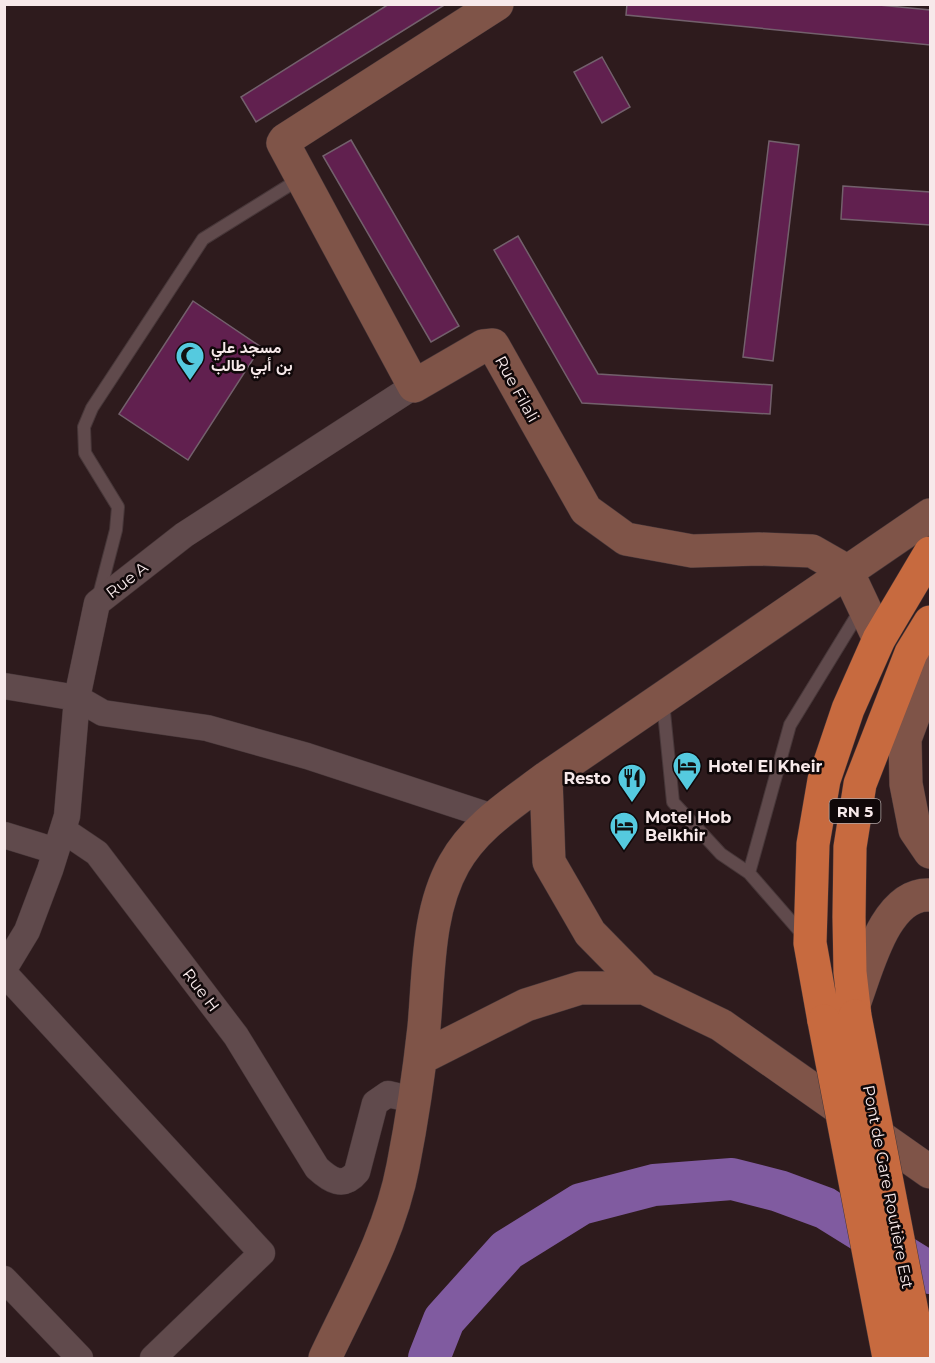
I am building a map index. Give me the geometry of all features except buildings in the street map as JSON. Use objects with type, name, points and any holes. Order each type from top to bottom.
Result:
[{"type":"highway","name":"RN 5","points":[[844,1014],[810,943],[813,844],[824,780],[848,709],[879,639],[930,553]]},
{"type":"highway","name":"RN 5","points":[[844,1014],[850,972],[850,847],[860,784],[911,653],[930,622]]},
{"type":"highway","name":"Pont de Gare Routière Est","points":[[844,1014],[890,1359]]},
{"type":"highway","name":"Pont de Gare Routière Est","points":[[844,1014],[921,1359]]},
{"type":"street","points":[[414,386],[284,147],[285,140],[497,4]]},
{"type":"street","name":"Rue Filali","points":[[414,386],[483,346],[493,345],[586,510],[626,539],[692,551],[759,549],[812,551],[847,571]]},
{"type":"street","name":"Rue A","points":[[4,971],[27,931],[67,816],[78,698],[97,603],[184,535],[414,386]]},
{"type":"street","points":[[325,1359],[374,1257],[403,1168],[420,1058],[433,932],[440,893],[455,862],[493,817],[546,777],[930,515]]},
{"type":"street","points":[[847,571],[879,639]]},
{"type":"street","points":[[930,672],[905,739],[906,784],[915,830],[930,852]]},
{"type":"street","points":[[4,686],[78,698],[103,713],[207,728],[307,756],[493,817]]},
{"type":"street","points":[[546,777],[549,862],[590,933],[644,988],[721,1025],[930,1172]]},
{"type":"street","name":"Rue H","points":[[4,835],[59,841],[97,853],[236,1036],[317,1168],[330,1179],[344,1182],[357,1172],[375,1103],[388,1094],[414,1100]]},
{"type":"street","points":[[844,1014],[890,918],[902,904],[914,897],[930,895]]},
{"type":"street","points":[[4,971],[262,1253],[153,1359]]},
{"type":"street","points":[[420,1058],[526,1005],[580,988],[644,988]]},
{"type":"street","points":[[4,1279],[80,1359]]},
{"type":"lane","points":[[97,603],[116,530],[118,507],[85,453],[84,427],[92,408],[203,239],[301,178]]},
{"type":"lane","points":[[749,873],[790,725],[863,605]]},
{"type":"lane","points":[[662,697],[673,802],[721,854],[749,873],[810,943]]},
{"type":"waterway","points":[[429,1358],[444,1320],[507,1250],[581,1204],[654,1185],[732,1179],[779,1191],[825,1208],[930,1273]]},
{"type":"place","name":"مسجد علي بن أبي طالب","points":[[190,382]]},
{"type":"place","name":"Hotel El Kheir","points":[[687,792]]},
{"type":"place","name":"Resto","points":[[632,804]]},
{"type":"place","name":"Motel Hob Belkhir","points":[[624,852]]}]
